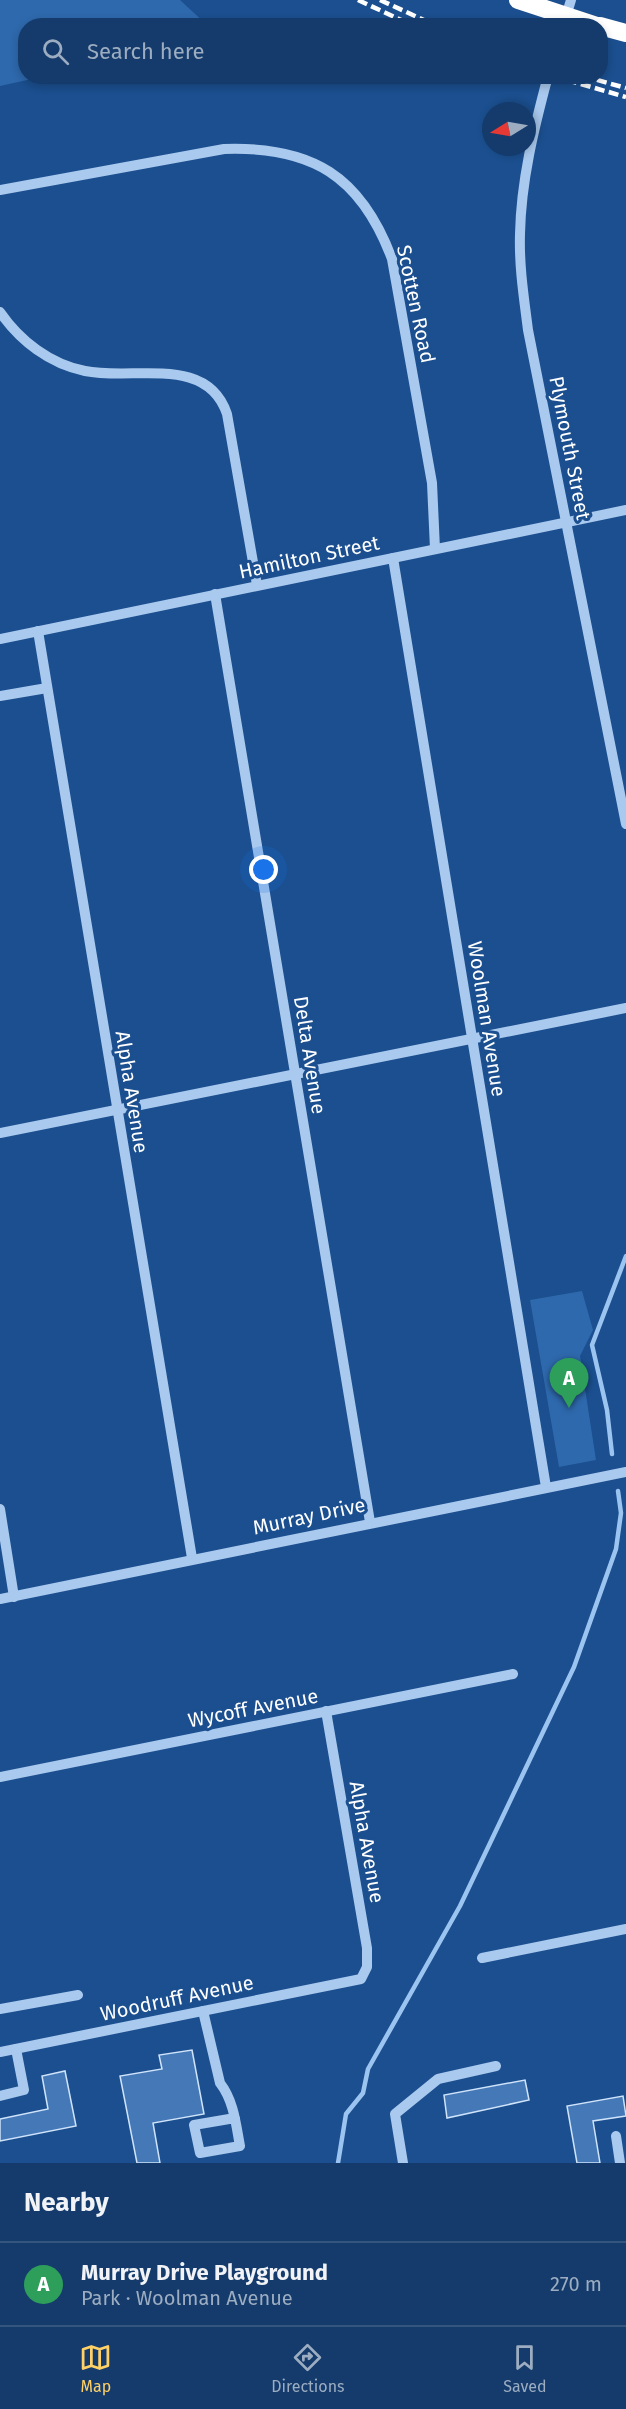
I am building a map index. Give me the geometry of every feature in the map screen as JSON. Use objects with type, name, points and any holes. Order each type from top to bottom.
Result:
[{"type":"highway","points":[[518,0],[566,14]]},
{"type":"highway","points":[[608,28],[626,33]]},
{"type":"street","name":"Plymouth Street","points":[[546,84],[526,169],[520,234],[520,273],[528,330],[626,825]]},
{"type":"street","name":"Scotten Road","points":[[0,190],[224,149],[255,148],[306,159],[329,171],[353,191],[381,230],[392,259],[432,483],[435,549]]},
{"type":"street","points":[[0,312],[25,341],[63,364],[86,371],[188,376],[205,382],[221,397],[227,414],[257,585]]},
{"type":"street","name":"Hamilton Street","points":[[0,639],[626,510]]},
{"type":"street","name":"Woolman Avenue","points":[[393,558],[546,1487]]},
{"type":"street","name":"Delta Avenue","points":[[215,594],[370,1522]]},
{"type":"street","name":"Alpha Avenue","points":[[38,631],[192,1558]]},
{"type":"street","points":[[0,696],[47,688]]},
{"type":"street","points":[[0,1133],[626,1008]]},
{"type":"street","name":"Murray Drive","points":[[0,1599],[192,1558],[626,1472]]},
{"type":"street","points":[[0,1509],[14,1596]]},
{"type":"street","name":"Wycoff Avenue","points":[[0,1777],[513,1674]]},
{"type":"street","name":"Alpha Avenue","points":[[326,1711],[367,1948],[367,1967],[361,1979]]},
{"type":"street","points":[[482,1958],[626,1929]]},
{"type":"street","name":"Woodruff Avenue","points":[[0,2052],[361,1979]]},
{"type":"street","points":[[0,2009],[78,1995]]},
{"type":"street","points":[[203,2011],[220,2083],[227,2091],[235,2118],[240,2146],[200,2153],[194,2125],[235,2118]]},
{"type":"street","points":[[0,2096],[24,2090],[16,2049]]},
{"type":"street","points":[[403,2163],[395,2114],[438,2079],[496,2066]]},
{"type":"street","points":[[616,2136],[620,2163]]},
{"type":"shaded area","points":[[0,0],[180,0],[199,18],[18,18],[18,82],[0,86]]},
{"type":"shaded area","points":[[582,1291],[593,1330],[580,1356],[596,1460],[559,1467],[530,1300]]},
{"type":"building","points":[[192,2050],[204,2114],[153,2123],[160,2163],[137,2163],[120,2076],[162,2069],[159,2055]]},
{"type":"building","points":[[65,2071],[76,2126],[0,2141],[0,2119],[48,2109],[42,2076]]},
{"type":"building","points":[[525,2080],[529,2100],[447,2118],[444,2095]]},
{"type":"building","points":[[623,2096],[626,2116],[593,2121],[600,2163],[577,2163],[567,2106]]},
{"type":"waterway","points":[[612,1454],[607,1410],[592,1345],[626,1256]]},
{"type":"waterway","points":[[338,2163],[346,2114],[363,2093],[368,2069],[460,1906],[574,1667],[616,1549],[621,1513],[618,1491]]},
{"type":"railway","points":[[358,0],[397,18]]},
{"type":"railway","points":[[380,0],[419,18]]},
{"type":"railway","points":[[608,83],[626,88]]},
{"type":"railway","points":[[581,84],[626,97]]},
{"type":"place","name":"Murray Drive Playground","points":[[569,1408]]}]
